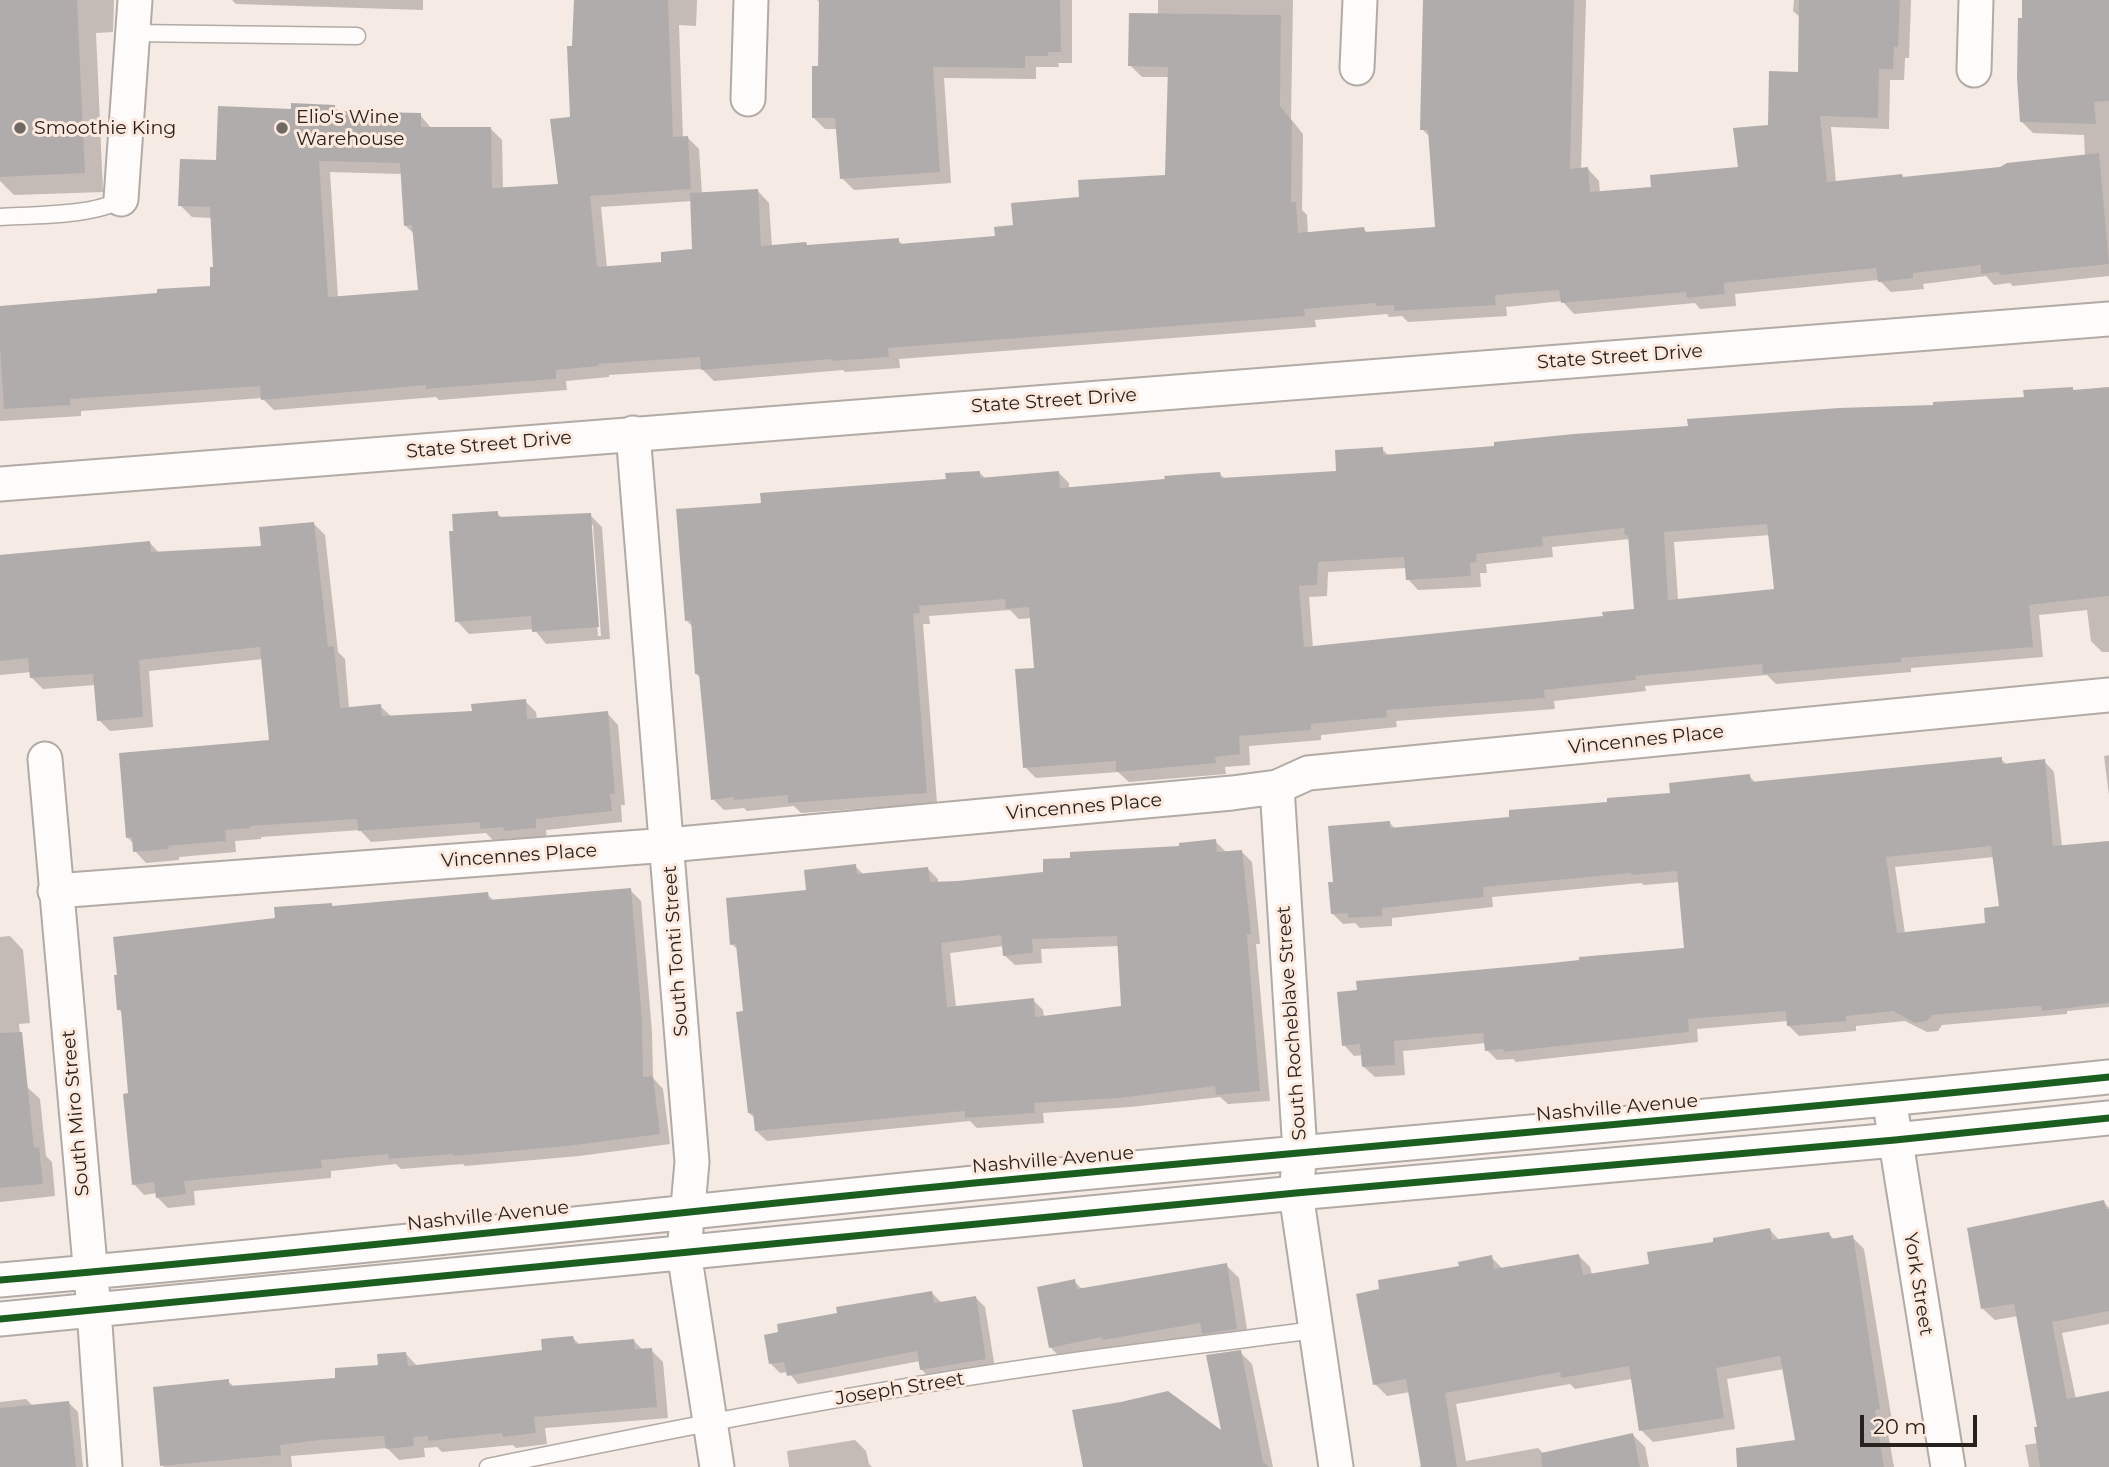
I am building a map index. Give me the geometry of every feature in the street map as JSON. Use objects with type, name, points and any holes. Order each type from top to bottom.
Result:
[{"type":"street","points":[[121,199],[135,0]]},
{"type":"street","points":[[748,99],[751,0]]},
{"type":"street","points":[[1357,68],[1360,0]]},
{"type":"street","points":[[1974,70],[1976,0]]},
{"type":"street","name":"State Street Drive","points":[[0,484],[2109,319]]},
{"type":"street","name":"South Tonti Street","points":[[633,433],[692,1162],[684,1251],[717,1467]]},
{"type":"street","name":"Vincennes Place","points":[[55,891],[668,845],[1277,787],[1308,773],[2109,695]]},
{"type":"street","name":"South Miro Street","points":[[45,759],[91,1272],[105,1467]]},
{"type":"street","name":"South Rocheblave Street","points":[[1277,787],[1300,1152],[1296,1193],[1336,1467]]},
{"type":"street","name":"Nashville Avenue","points":[[0,1280],[1300,1152],[1890,1100],[2109,1077]]},
{"type":"street","name":"York Street","points":[[1890,1100],[1948,1467]]},
{"type":"street","points":[[0,1319],[684,1251],[2109,1118]]},
{"type":"lane","points":[[132,33],[356,37]]},
{"type":"lane","points":[[0,217],[76,212],[115,204],[121,199]]},
{"type":"lane","name":"Joseph Street","points":[[488,1467],[710,1422],[1045,1365],[1315,1330]]},
{"type":"building","points":[[0,0],[77,0],[85,173],[0,177]]},
{"type":"building","points":[[574,0],[668,0],[673,137],[688,136],[691,189],[590,196],[597,267],[661,262],[661,252],[692,249],[690,193],[758,189],[761,246],[899,238],[899,244],[995,236],[994,227],[1013,225],[1011,203],[1079,197],[1078,180],[1165,175],[1168,67],[1128,66],[1129,13],[1281,15],[1280,106],[1292,121],[1291,202],[1296,202],[1298,233],[1364,227],[1365,232],[1435,227],[1428,130],[1420,130],[1423,0],[1574,0],[1570,169],[1588,167],[1590,192],[1651,187],[1650,175],[1738,167],[1733,128],[1768,125],[1769,71],[1798,72],[1799,0],[1900,0],[1898,47],[1894,47],[1893,69],[1879,69],[1878,118],[1820,116],[1827,182],[2000,167],[2007,163],[2099,153],[2109,264],[2000,275],[1999,272],[1981,274],[1981,265],[1913,273],[1913,278],[1878,282],[1876,268],[1724,283],[1725,294],[1687,298],[1686,292],[1561,303],[1559,290],[1495,295],[1496,305],[1394,311],[1394,305],[1376,306],[1376,303],[1304,309],[1305,316],[888,348],[889,357],[701,370],[700,357],[598,364],[599,366],[556,370],[556,379],[426,389],[426,385],[261,400],[260,386],[70,399],[70,405],[4,409],[0,306],[210,286],[210,267],[213,267],[210,207],[178,206],[180,159],[216,160],[218,106],[291,109],[291,103],[335,105],[335,111],[421,113],[421,127],[491,127],[492,188],[558,184],[550,119],[570,117],[567,46],[572,46]],"holes":[[[319,161],[400,163],[404,226],[412,225],[418,290],[328,297]]]},
{"type":"building","points":[[819,0],[1060,0],[1061,52],[1048,52],[1048,56],[1025,56],[1025,68],[933,67],[940,172],[840,179],[835,118],[812,118],[812,66],[818,66]]},
{"type":"building","points":[[2022,0],[2109,0],[2109,101],[2094,102],[2096,124],[2020,122],[2017,78],[2018,18],[2022,18]]},
{"type":"building","points":[[2109,387],[2109,596],[2029,605],[2033,647],[1901,658],[1901,662],[1763,674],[1762,664],[1635,676],[1636,680],[1544,690],[1545,698],[1386,710],[1387,717],[1311,724],[1311,730],[1239,736],[1240,754],[1215,757],[1216,763],[1116,772],[1116,761],[1023,768],[1015,669],[1034,668],[1029,607],[1006,609],[1005,599],[919,606],[920,613],[913,614],[927,793],[788,803],[788,795],[711,800],[699,674],[695,674],[691,620],[685,621],[676,509],[761,503],[760,493],[946,479],[945,473],[980,471],[980,478],[1059,471],[1060,488],[1220,472],[1221,478],[1336,471],[1335,450],[1383,447],[1383,455],[1494,446],[1494,442],[1688,426],[1687,419],[2024,397],[2023,390]],"holes":[[[1767,524],[1774,589],[1668,600],[1664,532]],[[1624,528],[1625,535],[1628,535],[1634,609],[1602,612],[1603,616],[1304,647],[1299,586],[1317,585],[1318,562],[1404,557],[1406,580],[1471,576],[1470,563],[1477,562],[1476,554],[1543,546],[1542,537]]]},
{"type":"building","points":[[498,511],[498,517],[591,513],[599,627],[532,632],[531,616],[455,622],[449,531],[453,531],[452,514]]},
{"type":"building","points":[[314,522],[328,647],[334,646],[340,708],[381,704],[382,716],[472,711],[471,704],[526,699],[527,719],[608,711],[615,794],[610,794],[612,811],[536,819],[536,828],[504,831],[503,827],[480,829],[480,822],[358,831],[357,819],[250,826],[225,830],[226,841],[133,852],[132,837],[126,838],[119,753],[269,740],[260,647],[139,660],[143,717],[97,721],[93,674],[30,678],[28,658],[0,661],[0,555],[150,541],[151,552],[261,546],[259,527]]},
{"type":"building","points":[[2002,757],[2002,764],[2045,759],[2053,846],[2109,841],[2109,1003],[2042,1011],[2041,1006],[2035,1006],[1932,1015],[1927,1021],[1915,1023],[1893,1011],[1846,1016],[1846,1021],[1787,1026],[1786,1011],[1688,1019],[1689,1032],[1504,1052],[1503,1049],[1485,1051],[1483,1033],[1394,1041],[1395,1065],[1362,1067],[1360,1044],[1342,1046],[1337,992],[1357,990],[1356,981],[1684,948],[1677,871],[1483,887],[1484,897],[1382,908],[1382,916],[1348,918],[1348,913],[1331,914],[1328,882],[1333,882],[1328,826],[1390,821],[1390,828],[1509,817],[1509,810],[1607,802],[1607,798],[1670,793],[1669,783],[1750,774],[1751,782]],"holes":[[[1991,846],[1999,906],[1984,908],[1985,923],[1897,933],[1886,857]]]},
{"type":"building","points":[[1216,839],[1217,852],[1242,850],[1251,934],[1247,934],[1260,1091],[1216,1095],[1215,1086],[1119,1098],[1034,1103],[1035,1113],[965,1118],[965,1111],[755,1131],[753,1113],[748,1113],[736,1012],[743,1011],[736,944],[730,945],[726,898],[806,890],[804,870],[856,864],[857,874],[928,867],[930,882],[958,881],[1043,872],[1043,859],[1070,858],[1070,852],[1179,846],[1179,843]],"holes":[[[1001,935],[1003,956],[1033,953],[1032,939],[1117,936],[1121,1006],[1035,1017],[1034,998],[947,1007],[941,943]]]},
{"type":"building","points":[[631,888],[642,1021],[643,1077],[653,1076],[660,1134],[568,1146],[453,1156],[389,1159],[388,1154],[321,1160],[322,1168],[184,1181],[186,1194],[156,1198],[154,1182],[132,1185],[123,1094],[128,1093],[121,1010],[117,1010],[113,937],[275,918],[274,907],[332,903],[332,906],[488,892],[489,900]]},
{"type":"building","points":[[22,1032],[34,1148],[39,1147],[43,1184],[0,1188],[0,1033]]},
{"type":"building","points":[[2104,1200],[2106,1209],[2109,1209],[2109,1311],[2052,1322],[2067,1399],[2109,1391],[2109,1467],[2040,1467],[2034,1427],[2037,1427],[2014,1304],[1981,1309],[1967,1228]]},
{"type":"building","points":[[1770,1228],[1772,1240],[1829,1232],[1831,1239],[1853,1235],[1880,1409],[1875,1410],[1884,1467],[1737,1467],[1736,1448],[1795,1440],[1780,1356],[1716,1368],[1724,1418],[1639,1431],[1629,1366],[1561,1378],[1560,1372],[1445,1393],[1457,1467],[1421,1467],[1406,1379],[1373,1385],[1356,1294],[1379,1289],[1378,1280],[1459,1266],[1458,1262],[1492,1255],[1494,1269],[1579,1254],[1583,1275],[1649,1264],[1647,1252],[1713,1242],[1713,1238]]},
{"type":"building","points":[[1227,1263],[1237,1329],[1202,1334],[1200,1323],[1103,1340],[1102,1337],[1049,1348],[1037,1287],[1075,1279],[1077,1289]]},
{"type":"building","points":[[932,1291],[934,1303],[976,1296],[986,1359],[920,1370],[917,1351],[787,1376],[784,1362],[769,1364],[764,1335],[778,1332],[777,1324],[837,1313],[836,1307]]},
{"type":"building","points":[[573,1336],[575,1344],[634,1339],[635,1349],[652,1348],[657,1407],[534,1417],[536,1433],[503,1437],[502,1433],[428,1441],[428,1436],[413,1437],[414,1446],[386,1449],[384,1436],[320,1440],[280,1445],[281,1455],[160,1466],[153,1387],[229,1379],[229,1386],[335,1378],[335,1368],[378,1365],[377,1354],[406,1352],[408,1366],[542,1350],[541,1339]]},
{"type":"building","points":[[1241,1350],[1263,1462],[1269,1467],[1083,1467],[1072,1410],[1168,1391],[1221,1430],[1206,1355]]},
{"type":"building","points":[[69,1401],[76,1467],[0,1467],[0,1408]]},
{"type":"building","points":[[1633,1433],[1640,1467],[1542,1467],[1541,1453]]},
{"type":"cycle path","points":[[0,1280],[985,1182],[2109,1077]]},
{"type":"cycle path","points":[[0,1319],[1296,1193],[1895,1140],[2109,1118]]},
{"type":"place","name":"Smoothie King","points":[[20,128]]},
{"type":"place","name":"Elio's Wine Warehouse","points":[[282,128]]}]
